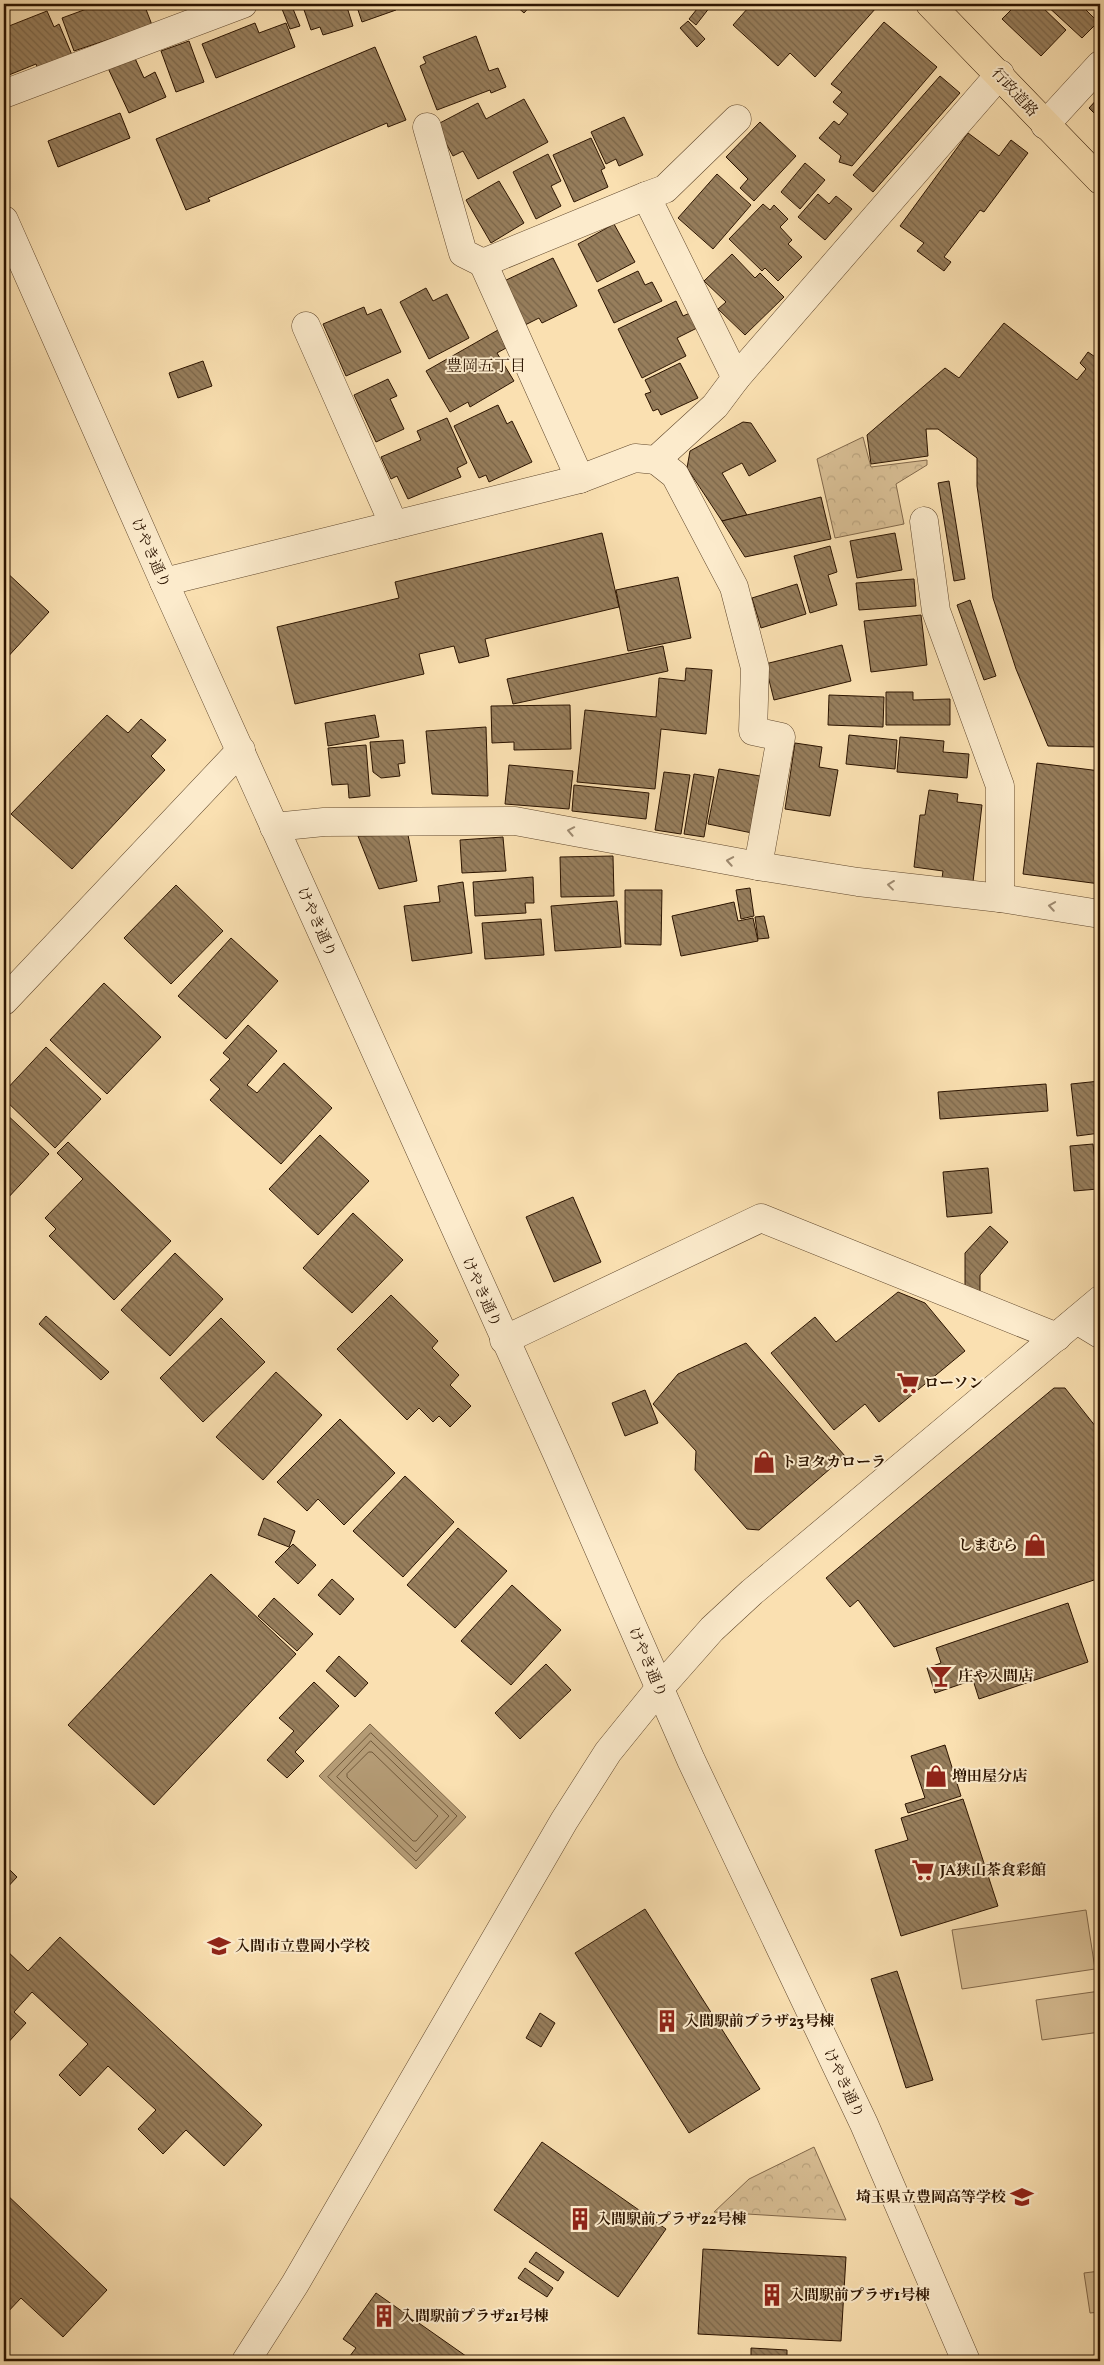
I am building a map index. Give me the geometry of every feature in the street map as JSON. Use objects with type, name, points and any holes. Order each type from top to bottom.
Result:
[{"type":"highway","name":"行政道路","points":[[930,4],[1000,74],[1045,125],[1100,180]]},
{"type":"street","points":[[4,94],[243,4]]},
{"type":"street","points":[[1045,125],[1100,65]]},
{"type":"street","points":[[656,460],[715,406],[736,378],[1000,74]]},
{"type":"street","points":[[483,263],[665,189],[737,120]]},
{"type":"street","points":[[427,128],[463,253],[483,263],[580,479]]},
{"type":"street","points":[[646,196],[736,378]]},
{"type":"street","name":"けやき通り","points":[[4,220],[164,582],[504,1340],[558,1456],[659,1689],[864,2124],[966,2361]]},
{"type":"street","points":[[306,326],[394,525]]},
{"type":"street","points":[[164,582],[580,479],[635,458],[656,460],[675,476],[734,587],[755,668],[753,731],[781,737],[758,866]]},
{"type":"street","points":[[924,521],[936,611],[1000,786],[1000,898]]},
{"type":"street","points":[[4,1001],[241,750]]},
{"type":"street","points":[[274,827],[324,822],[515,820],[758,866],[858,882],[1000,898],[1100,914]]},
{"type":"street","points":[[504,1340],[761,1218],[1067,1328],[1100,1334]]},
{"type":"street","points":[[246,2361],[295,2284],[564,1821],[608,1752],[659,1689],[712,1629],[752,1592],[1100,1300]]},
{"type":"green space","points":[[863,437],[871,467],[927,460],[927,465],[896,484],[904,524],[835,538],[817,459]]},
{"type":"green space","points":[[1086,1910],[1095,1969],[962,1989],[952,1930]]},
{"type":"green space","points":[[1100,1991],[1100,2032],[1042,2040],[1036,2000]]},
{"type":"green space","points":[[814,2147],[846,2220],[714,2212],[749,2179]]},
{"type":"green space","points":[[1100,2271],[1100,2312],[1090,2313],[1084,2273]]},
{"type":"water","points":[[370,1724],[466,1817],[416,1869],[319,1776]]},
{"type":"building","points":[[4,4],[22,4],[4,10]]},
{"type":"building","points":[[100,4],[109,4],[110,7],[119,4],[144,4],[152,25],[74,51],[62,18]]},
{"type":"building","points":[[280,4],[291,4],[300,26],[290,29]]},
{"type":"building","points":[[302,4],[346,4],[353,26],[323,35],[320,27],[311,30]]},
{"type":"building","points":[[356,4],[394,4],[396,10],[362,22]]},
{"type":"building","points":[[514,4],[532,4],[524,13]]},
{"type":"building","points":[[701,4],[706,4],[710,7],[696,25],[689,19]]},
{"type":"building","points":[[744,4],[871,4],[876,8],[815,77],[790,53],[778,66],[733,25],[748,8]]},
{"type":"building","points":[[987,4],[1000,4],[994,10]]},
{"type":"building","points":[[1017,4],[1039,4],[1066,30],[1041,56],[1002,19]]},
{"type":"building","points":[[1045,4],[1087,4],[1084,8],[1098,22],[1082,38]]},
{"type":"building","points":[[47,11],[54,27],[59,24],[72,55],[38,69],[36,64],[4,77],[4,28]]},
{"type":"building","points":[[688,21],[705,39],[697,47],[680,28]]},
{"type":"building","points":[[884,22],[937,67],[852,166],[839,162],[841,156],[819,138],[834,121],[839,125],[848,114],[833,102],[842,92],[831,84]]},
{"type":"building","points":[[255,23],[259,33],[286,23],[295,47],[216,78],[202,44]]},
{"type":"building","points":[[476,36],[489,71],[498,68],[506,87],[491,93],[490,90],[437,110],[420,66],[426,63],[423,57]]},
{"type":"building","points":[[189,41],[204,82],[176,92],[161,51]]},
{"type":"building","points":[[375,47],[406,120],[388,127],[387,123],[208,198],[210,201],[186,210],[156,139]]},
{"type":"building","points":[[133,54],[144,78],[155,72],[166,97],[129,113],[107,66]]},
{"type":"building","points":[[940,76],[960,93],[873,192],[853,175]]},
{"type":"building","points":[[1100,96],[1100,119],[1089,108]]},
{"type":"building","points":[[524,99],[548,142],[478,179],[463,151],[453,156],[436,125],[478,103],[486,119]]},
{"type":"building","points":[[120,113],[130,138],[58,167],[48,141]]},
{"type":"building","points":[[624,117],[643,155],[619,166],[616,159],[606,164],[591,132]]},
{"type":"building","points":[[760,122],[796,156],[754,201],[740,188],[748,179],[726,157]]},
{"type":"building","points":[[968,133],[999,156],[1011,140],[1028,153],[984,212],[980,210],[944,257],[951,262],[944,271],[917,251],[924,243],[900,226]]},
{"type":"building","points":[[591,138],[605,168],[601,170],[608,187],[574,202],[553,155]]},
{"type":"building","points":[[548,154],[561,181],[551,186],[561,206],[536,219],[513,172]]},
{"type":"building","points":[[805,163],[825,180],[800,209],[781,192]]},
{"type":"building","points":[[717,174],[751,205],[713,249],[678,218]]},
{"type":"building","points":[[499,181],[524,223],[491,243],[466,200]]},
{"type":"building","points":[[818,194],[829,204],[836,196],[852,209],[825,240],[798,217]]},
{"type":"building","points":[[763,204],[770,210],[774,205],[788,219],[780,227],[792,240],[788,244],[802,257],[778,281],[765,268],[762,271],[729,239]]},
{"type":"building","points":[[614,224],[635,262],[597,282],[578,244]]},
{"type":"building","points":[[732,254],[755,278],[760,273],[784,297],[745,335],[718,309],[726,302],[704,281]]},
{"type":"building","points":[[553,258],[577,306],[542,323],[539,318],[523,326],[502,282]]},
{"type":"building","points":[[638,271],[645,285],[652,282],[662,301],[614,323],[598,290]]},
{"type":"building","points":[[426,288],[433,301],[447,294],[469,338],[429,359],[400,302]]},
{"type":"building","points":[[676,301],[683,316],[690,313],[697,328],[677,338],[686,356],[642,378],[618,329]]},
{"type":"building","points":[[364,307],[367,315],[381,309],[401,352],[346,376],[323,324]]},
{"type":"building","points":[[1004,323],[1077,380],[1086,369],[1080,363],[1088,352],[1098,359],[1100,357],[1100,747],[1048,746],[1016,669],[993,598],[977,486],[977,458],[938,429],[926,429],[928,456],[871,464],[867,435],[945,368],[959,378]]},
{"type":"building","points":[[498,330],[506,348],[497,353],[514,381],[470,407],[468,402],[450,412],[426,371]]},
{"type":"building","points":[[203,361],[212,386],[178,398],[169,373]]},
{"type":"building","points":[[680,363],[698,398],[661,415],[658,409],[653,411],[645,394],[651,392],[645,380]]},
{"type":"building","points":[[388,379],[397,396],[390,399],[404,429],[376,442],[354,395]]},
{"type":"building","points":[[498,405],[507,424],[512,421],[532,462],[489,482],[486,475],[479,478],[454,426]]},
{"type":"building","points":[[447,418],[467,463],[457,468],[461,477],[408,499],[397,476],[391,479],[381,457],[421,440],[417,431]]},
{"type":"building","points":[[743,422],[751,423],[776,461],[749,476],[742,463],[722,473],[747,515],[722,521],[687,468],[690,451]]},
{"type":"building","points":[[949,481],[965,579],[954,581],[938,483]]},
{"type":"building","points":[[821,497],[831,539],[745,557],[722,521]]},
{"type":"building","points":[[602,533],[619,607],[485,639],[489,656],[459,663],[454,646],[419,654],[424,674],[295,704],[277,627],[399,598],[395,582]]},
{"type":"building","points":[[895,533],[902,570],[857,578],[850,541]]},
{"type":"building","points":[[830,546],[837,572],[828,575],[837,605],[810,613],[794,556]]},
{"type":"building","points":[[4,570],[49,612],[4,661]]},
{"type":"building","points":[[678,577],[691,638],[628,651],[616,590]]},
{"type":"building","points":[[914,579],[916,606],[859,610],[856,583]]},
{"type":"building","points":[[797,584],[806,614],[761,628],[752,598]]},
{"type":"building","points":[[970,600],[996,676],[984,680],[957,605]]},
{"type":"building","points":[[921,615],[927,665],[871,672],[864,621]]},
{"type":"building","points":[[842,645],[851,681],[774,700],[765,664]]},
{"type":"building","points":[[663,646],[668,671],[513,704],[507,679]]},
{"type":"building","points":[[686,668],[712,670],[706,734],[661,729],[655,789],[577,782],[585,710],[656,717],[659,678],[685,681]]},
{"type":"building","points":[[886,692],[913,692],[913,700],[950,699],[950,725],[886,725]]},
{"type":"building","points":[[829,695],[884,697],[883,727],[828,725]]},
{"type":"building","points":[[570,705],[571,749],[514,750],[514,742],[492,743],[491,706]]},
{"type":"building","points":[[107,715],[128,733],[141,719],[166,740],[151,756],[165,770],[72,869],[11,814]]},
{"type":"building","points":[[375,715],[379,737],[328,746],[325,723]]},
{"type":"building","points":[[486,727],[488,796],[432,794],[426,731]]},
{"type":"building","points":[[849,735],[897,740],[895,769],[846,764]]},
{"type":"building","points":[[900,737],[944,741],[943,752],[969,754],[967,778],[897,772]]},
{"type":"building","points":[[403,740],[405,763],[398,764],[400,776],[381,778],[373,772],[370,742]]},
{"type":"building","points":[[795,743],[822,747],[819,767],[838,770],[830,816],[785,809]]},
{"type":"building","points":[[366,745],[370,796],[349,798],[348,784],[332,785],[328,748]]},
{"type":"building","points":[[1037,763],[1100,771],[1100,884],[1023,874]]},
{"type":"building","points":[[509,765],[573,771],[569,809],[505,804]]},
{"type":"building","points":[[719,769],[760,776],[754,806],[758,807],[752,833],[708,824]]},
{"type":"building","points":[[664,772],[690,775],[681,834],[655,830]]},
{"type":"building","points":[[694,774],[714,777],[704,837],[684,834]]},
{"type":"building","points":[[574,785],[649,793],[646,819],[572,811]]},
{"type":"building","points":[[929,790],[958,794],[957,802],[982,805],[973,882],[942,878],[943,871],[914,867],[920,815],[925,815]]},
{"type":"building","points":[[408,835],[417,881],[379,889],[358,836]]},
{"type":"building","points":[[503,837],[506,871],[462,873],[460,840]]},
{"type":"building","points":[[613,856],[614,896],[561,897],[560,857]]},
{"type":"building","points":[[533,877],[534,903],[525,903],[526,913],[475,916],[473,882]]},
{"type":"building","points":[[463,882],[472,953],[412,961],[404,906],[440,902],[438,886]]},
{"type":"building","points":[[176,885],[223,931],[171,984],[124,938]]},
{"type":"building","points":[[750,888],[754,916],[741,919],[736,890]]},
{"type":"building","points":[[625,890],[662,890],[661,945],[625,944]]},
{"type":"building","points":[[617,901],[621,947],[555,951],[551,906]]},
{"type":"building","points":[[734,902],[738,921],[753,918],[758,941],[681,956],[672,916]]},
{"type":"building","points":[[764,916],[769,938],[758,939],[755,917]]},
{"type":"building","points":[[541,919],[544,955],[485,959],[482,923]]},
{"type":"building","points":[[231,938],[278,981],[226,1039],[178,996]]},
{"type":"building","points":[[104,983],[161,1037],[107,1094],[50,1040]]},
{"type":"building","points":[[248,1025],[277,1051],[247,1085],[257,1093],[284,1063],[332,1108],[281,1164],[210,1100],[220,1089],[210,1080],[230,1059],[223,1053]]},
{"type":"building","points":[[46,1047],[101,1099],[55,1148],[4,1099],[4,1092]]},
{"type":"building","points":[[1100,1081],[1100,1133],[1077,1136],[1071,1084]]},
{"type":"building","points":[[1046,1084],[1048,1111],[940,1119],[938,1092]]},
{"type":"building","points":[[4,1112],[49,1154],[5,1201],[4,1200]]},
{"type":"building","points":[[320,1135],[369,1181],[318,1235],[269,1189]]},
{"type":"building","points":[[68,1142],[171,1241],[114,1300],[49,1236],[56,1229],[45,1218],[83,1179],[57,1153]]},
{"type":"building","points":[[1093,1144],[1098,1189],[1074,1191],[1070,1146]]},
{"type":"building","points":[[988,1168],[992,1213],[947,1217],[943,1172]]},
{"type":"building","points":[[573,1197],[601,1262],[554,1282],[526,1217]]},
{"type":"building","points":[[353,1213],[403,1260],[352,1313],[303,1268]]},
{"type":"building","points":[[990,1226],[1008,1242],[980,1275],[980,1291],[965,1287],[965,1253]]},
{"type":"building","points":[[175,1253],[223,1299],[170,1356],[121,1310]]},
{"type":"building","points":[[898,1292],[925,1303],[965,1351],[879,1422],[865,1404],[834,1430],[771,1353],[815,1317],[836,1342]]},
{"type":"building","points":[[391,1295],[438,1341],[432,1348],[459,1375],[450,1385],[471,1406],[450,1427],[439,1416],[433,1422],[419,1408],[407,1420],[337,1349]]},
{"type":"building","points":[[46,1316],[109,1372],[101,1380],[39,1324]]},
{"type":"building","points":[[221,1318],[265,1362],[203,1422],[160,1378]]},
{"type":"building","points":[[746,1343],[845,1456],[759,1530],[747,1529],[695,1470],[696,1451],[653,1404],[678,1374]]},
{"type":"building","points":[[276,1372],[322,1415],[263,1480],[216,1437]]},
{"type":"building","points":[[1054,1388],[1065,1388],[1100,1432],[1100,1578],[894,1647],[858,1600],[850,1607],[826,1578]]},
{"type":"building","points":[[645,1390],[658,1423],[625,1436],[612,1403]]},
{"type":"building","points":[[340,1419],[395,1473],[344,1525],[318,1499],[307,1511],[277,1482]]},
{"type":"building","points":[[405,1476],[454,1522],[403,1577],[353,1531]]},
{"type":"building","points":[[264,1518],[295,1531],[289,1547],[258,1535]]},
{"type":"building","points":[[458,1528],[507,1571],[455,1628],[407,1585]]},
{"type":"building","points":[[293,1544],[316,1565],[298,1584],[275,1562]]},
{"type":"building","points":[[211,1574],[296,1654],[154,1805],[68,1725]]},
{"type":"building","points":[[332,1579],[354,1599],[340,1615],[318,1595]]},
{"type":"building","points":[[512,1585],[561,1630],[511,1685],[461,1641]]},
{"type":"building","points":[[274,1598],[313,1634],[297,1651],[258,1616]]},
{"type":"building","points":[[1068,1603],[1088,1662],[979,1699],[973,1680],[935,1693],[927,1668],[941,1663],[936,1648]]},
{"type":"building","points":[[339,1656],[368,1683],[355,1697],[326,1671]]},
{"type":"building","points":[[546,1664],[571,1690],[520,1739],[495,1713]]},
{"type":"building","points":[[314,1682],[339,1706],[295,1752],[304,1761],[287,1778],[267,1760],[294,1731],[279,1718]]},
{"type":"building","name":"増田屋分店","points":[[945,1745],[961,1796],[908,1813],[905,1804],[925,1798],[911,1756]]},
{"type":"building","points":[[963,1799],[998,1906],[901,1936],[875,1850],[908,1840],[901,1818]]},
{"type":"building","points":[[4,1864],[17,1877],[4,1891]]},
{"type":"building","name":"入間駅前プラザ23号棟","points":[[645,1909],[760,2089],[689,2133],[575,1953]]},
{"type":"building","points":[[60,1937],[262,2125],[224,2166],[186,2130],[163,2154],[138,2129],[156,2110],[108,2066],[80,2096],[59,2075],[88,2044],[32,1992],[14,2012],[26,2023],[4,2047],[4,1948],[28,1971]]},
{"type":"building","points":[[897,1971],[933,2080],[906,2088],[871,1979]]},
{"type":"building","points":[[540,2013],[555,2023],[541,2047],[526,2038]]},
{"type":"building","name":"入間駅前プラザ22号棟","points":[[542,2142],[666,2229],[618,2297],[494,2210]]},
{"type":"building","points":[[4,2192],[107,2290],[63,2337],[21,2298],[4,2316]]},
{"type":"building","name":"入間駅前プラザ1号棟","points":[[703,2249],[846,2257],[841,2341],[698,2334]]},
{"type":"building","points":[[536,2252],[564,2272],[558,2281],[529,2262]]},
{"type":"building","points":[[525,2268],[553,2288],[547,2297],[518,2278]]},
{"type":"building","name":"入間駅前プラザ21号棟","points":[[376,2293],[473,2361],[346,2361],[356,2348],[343,2339]]},
{"type":"building","points":[[751,2348],[787,2350],[787,2359],[751,2357]]},
{"type":"place","name":"ローソン","points":[[908,1383]]},
{"type":"place","name":"トヨタカローラ","points":[[764,1462]]},
{"type":"place","name":"しまむら","points":[[1035,1545]]},
{"type":"place","name":"庄や入間店","points":[[941,1676]]},
{"type":"place","name":"増田屋分店","points":[[936,1776]]},
{"type":"place","name":"JA狭山茶食彩館","points":[[923,1870]]},
{"type":"place","name":"入間市立豊岡小学校","points":[[219,1946]]},
{"type":"place","name":"入間駅前プラザ23号棟","points":[[667,2021]]},
{"type":"place","name":"埼玉県立豊岡高等学校","points":[[1022,2197]]},
{"type":"place","name":"入間駅前プラザ22号棟","points":[[580,2219]]},
{"type":"place","name":"入間駅前プラザ1号棟","points":[[772,2295]]},
{"type":"place","name":"入間駅前プラザ21号棟","points":[[384,2316]]},
{"type":"district","name":"豊岡五丁目","points":[[486,365]]}]
